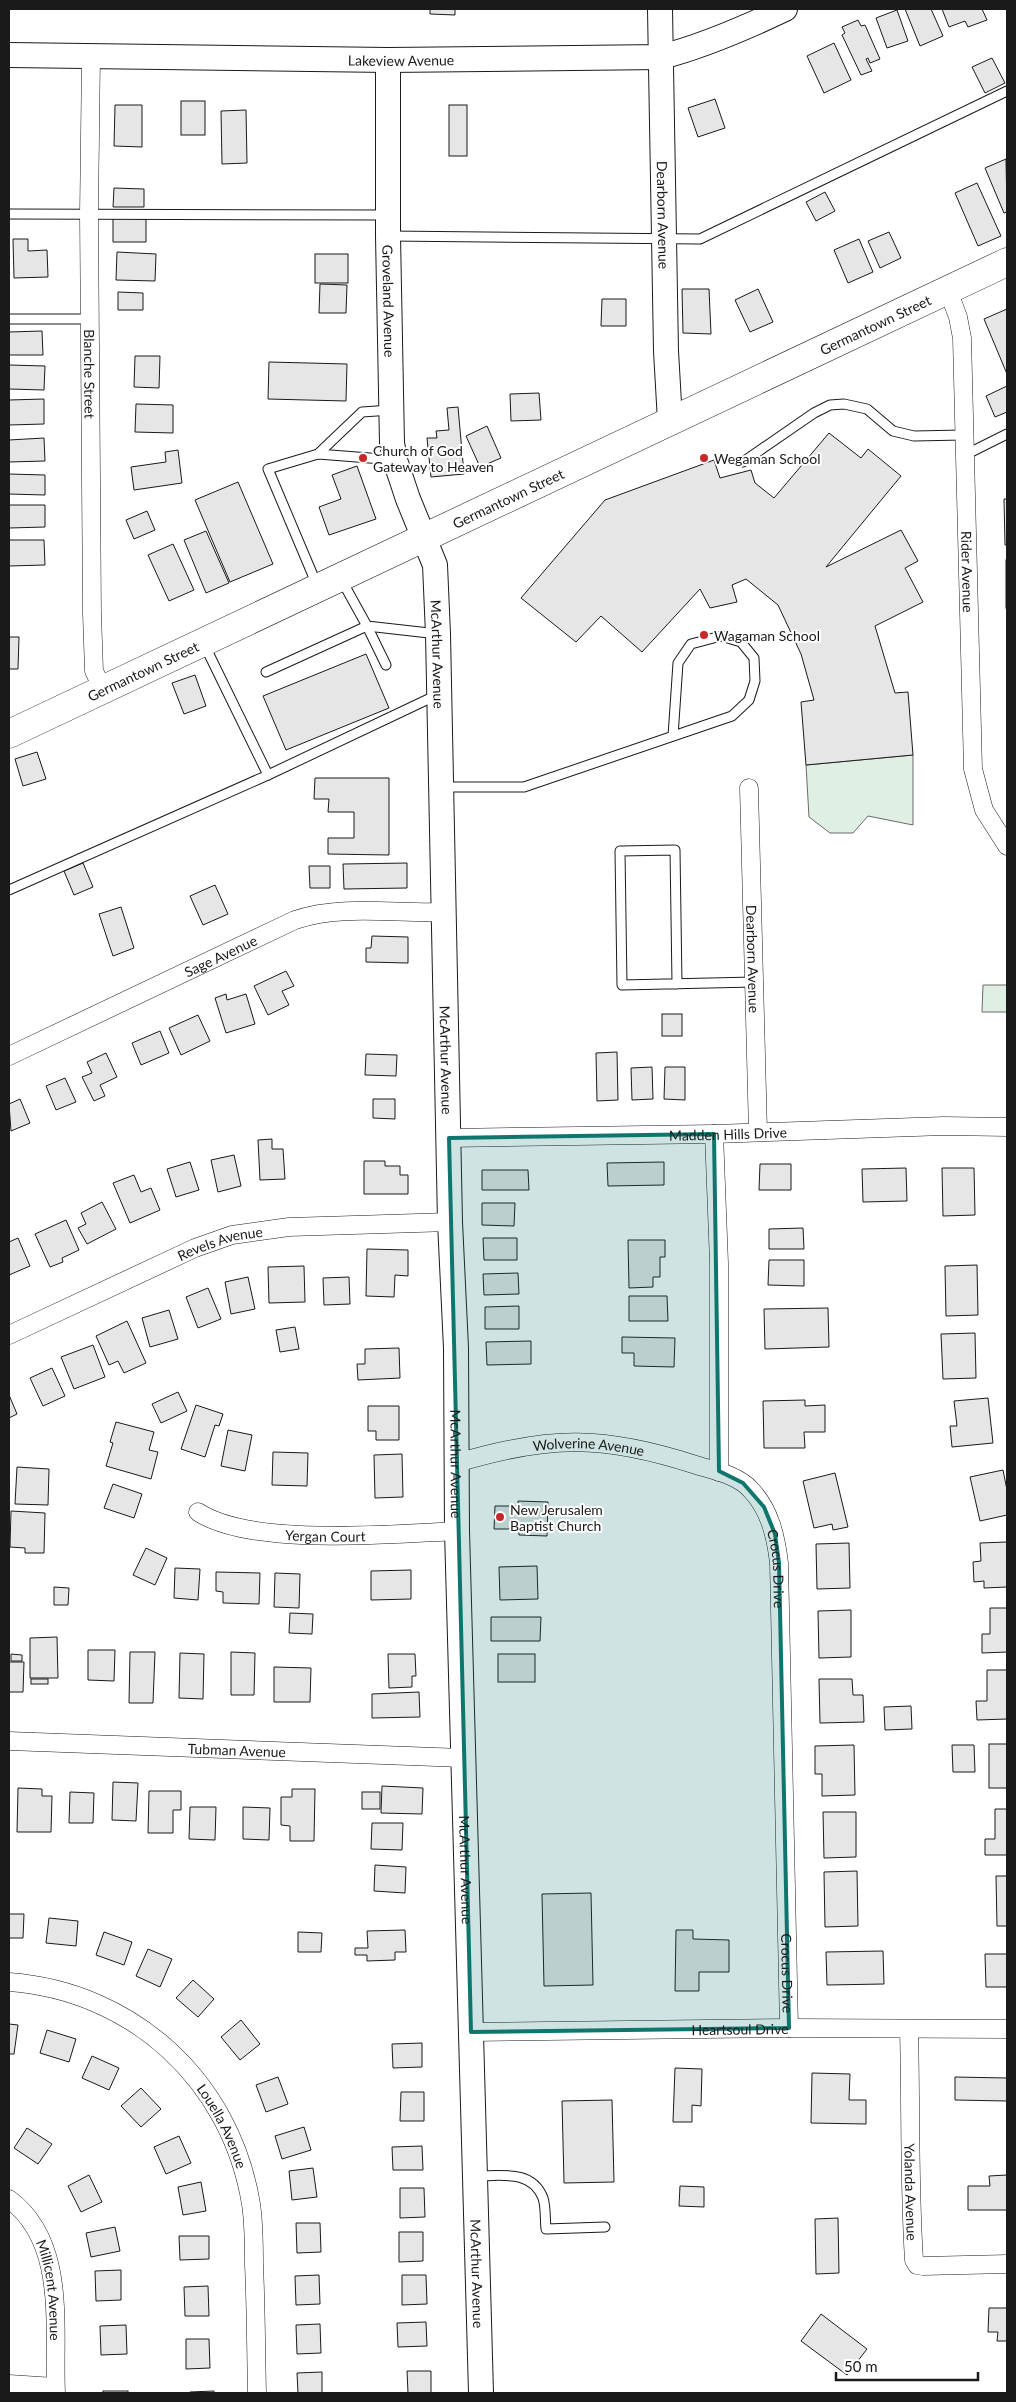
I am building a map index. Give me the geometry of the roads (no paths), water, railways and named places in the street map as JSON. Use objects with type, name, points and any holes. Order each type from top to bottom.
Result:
[{"type":"main road","name":"Germantown Street","points":[[9,734],[1007,262]]},
{"type":"street","name":"Dearborn Avenue","points":[[660,9],[666,351],[670,421]]},
{"type":"street","name":"Lakeview Avenue","points":[[9,55],[388,60],[661,57],[684,51],[741,30],[785,9]]},
{"type":"street","name":"Blanche Street","points":[[91,56],[88,214],[94,671],[103,689]]},
{"type":"street","name":"Groveland Avenue","points":[[388,60],[392,443],[395,460],[408,500],[424,537]]},
{"type":"street","name":"Rider Avenue","points":[[948,290],[958,317],[962,338],[963,455],[973,768],[984,810],[1007,846]]},
{"type":"street","name":"McArthur Avenue","points":[[424,537],[434,565],[440,694],[450,1222],[456,1348],[457,1531],[481,2393]]},
{"type":"street","name":"Dearborn Avenue","points":[[749,788],[758,1132]]},
{"type":"street","name":"Sage Avenue","points":[[9,1056],[300,918],[322,914],[376,911],[444,912]]},
{"type":"street","name":"Madden Hills Drive","points":[[449,1138],[714,1134],[944,1126],[1007,1127]]},
{"type":"street","points":[[714,1134],[719,1264],[719,1472]]},
{"type":"street","name":"Revels Avenue","points":[[9,1335],[195,1248],[232,1235],[289,1227],[450,1222]]},
{"type":"street","name":"Wolverine Avenue","points":[[457,1463],[522,1446],[588,1442],[638,1448],[719,1472]]},
{"type":"street","name":"Crocus Drive","points":[[719,1472],[734,1478],[751,1490],[764,1507],[776,1534],[779,1563],[789,1927],[789,2028]]},
{"type":"street","name":"Yergan Court","points":[[198,1512],[229,1526],[289,1533],[357,1535],[457,1531]]},
{"type":"street","name":"Tubman Avenue","points":[[9,1741],[463,1758]]},
{"type":"street","name":"Louella Avenue","points":[[9,1982],[40,1984],[67,1992],[97,2003],[141,2027],[176,2057],[201,2085],[221,2116],[238,2153],[251,2204],[257,2393]]},
{"type":"street","name":"Heartsoul Drive","points":[[471,2032],[789,2028],[1007,2029]]},
{"type":"street","name":"Yolanda Avenue","points":[[909,2030],[911,2107],[910,2186],[914,2260],[917,2265],[923,2266],[1007,2264]]},
{"type":"street","name":"Millicent Avenue","points":[[9,2199],[33,2223],[45,2249],[54,2290],[56,2390]]},
{"type":"street","points":[[9,2384],[56,2390]]},
{"type":"lane","points":[[9,214],[88,214],[700,239],[1007,91]]},
{"type":"lane","points":[[9,319],[90,319]]},
{"type":"lane","points":[[743,462],[830,404],[844,404],[867,409],[893,431],[914,436],[963,435]]},
{"type":"lane","points":[[318,454],[362,412],[392,410]]},
{"type":"lane","points":[[963,455],[1007,434]]},
{"type":"lane","points":[[386,665],[367,626],[329,582],[268,469],[318,454],[395,460]]},
{"type":"lane","points":[[266,672],[367,626],[438,634]]},
{"type":"lane","points":[[442,787],[524,787],[732,716],[749,700],[755,680],[754,658],[741,642],[721,636],[691,644],[678,663],[673,736]]},
{"type":"lane","points":[[202,642],[268,775]]},
{"type":"lane","points":[[9,890],[268,775],[440,694]]},
{"type":"lane","points":[[677,984],[675,850],[620,851],[622,985],[677,984],[754,982]]},
{"type":"lane","points":[[475,2176],[524,2177],[533,2182],[543,2198],[546,2229],[605,2227]]},
{"type":"place","name":"Church of God Gateway to Heaven","points":[[363,458]]},
{"type":"place","name":"Wegaman School","points":[[704,458]]},
{"type":"place","name":"Wagaman School","points":[[704,635]]},
{"type":"place","name":"New Jerusalem Baptist Church","points":[[500,1517]]}]
